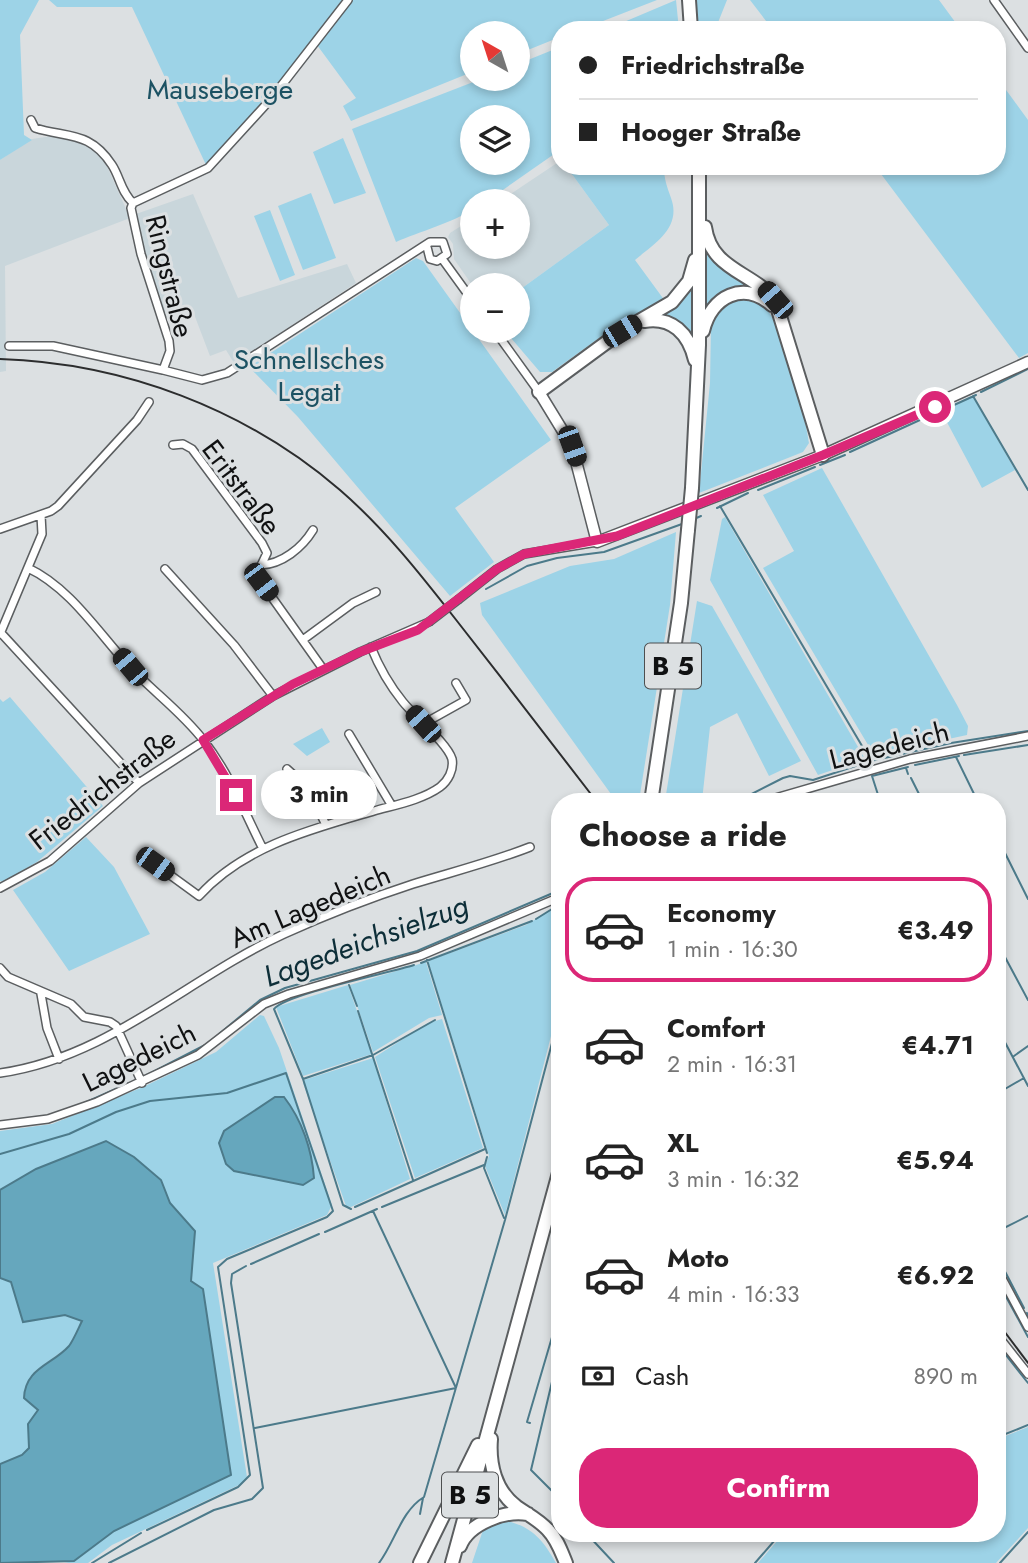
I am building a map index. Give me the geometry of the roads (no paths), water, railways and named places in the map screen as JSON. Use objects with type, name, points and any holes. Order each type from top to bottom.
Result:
[{"type":"highway","name":"B 5","points":[[652,793],[681,603],[692,488],[699,345],[699,175]]},
{"type":"highway","points":[[699,182],[706,234],[715,256],[725,265],[764,287],[775,300],[823,455]]},
{"type":"highway","points":[[539,392],[637,322],[672,302],[682,292],[694,267],[700,236]]},
{"type":"highway","points":[[699,345],[711,309],[732,293],[754,293],[779,312]]},
{"type":"highway","points":[[637,322],[666,321],[677,328],[692,349],[698,376]]},
{"type":"highway","name":"B 5","points":[[453,1563],[551,1201]]},
{"type":"highway","points":[[489,1423],[489,1457],[494,1474],[509,1499],[551,1534]]},
{"type":"highway","points":[[420,1563],[489,1423]]},
{"type":"highway","points":[[453,1563],[463,1539],[474,1529],[508,1513],[528,1514]]},
{"type":"highway","points":[[555,1542],[566,1563]]},
{"type":"street","points":[[31,120],[35,128],[72,134],[91,142],[112,166],[126,197],[132,203],[208,167],[223,153],[271,99],[348,0]]},
{"type":"street","points":[[994,0],[1028,48]]},
{"type":"street","name":"Ringstraße","points":[[9,346],[53,346],[163,370],[170,351],[169,341],[141,254],[132,203]]},
{"type":"street","points":[[163,370],[202,380],[227,373],[436,240],[443,242],[447,248],[443,260]]},
{"type":"street","points":[[427,247],[430,259],[443,260],[460,283]]},
{"type":"street","points":[[504,343],[539,392],[572,446],[597,541]]},
{"type":"street","name":"Friedrichstraße","points":[[0,888],[50,861],[139,783],[203,740],[273,696],[323,669],[429,622],[497,569],[524,554],[597,541],[823,455],[1028,362]]},
{"type":"street","points":[[0,529],[58,506],[137,421],[149,402]]},
{"type":"street","name":"Eritstraße","points":[[173,445],[183,444],[192,449],[262,543],[267,553],[258,572],[261,582],[323,669]]},
{"type":"street","points":[[41,515],[43,534],[0,634],[139,783]]},
{"type":"street","points":[[261,565],[279,561],[305,542],[313,530]]},
{"type":"street","points":[[28,568],[40,574],[75,605],[130,667],[203,740],[222,768],[263,849]]},
{"type":"street","points":[[165,569],[233,645],[273,696]]},
{"type":"street","points":[[304,639],[353,603],[376,592]]},
{"type":"street","points":[[155,864],[199,896],[222,874],[263,849],[326,825],[392,806],[442,786],[452,767],[447,750],[392,688],[372,647]]},
{"type":"street","points":[[423,724],[466,699],[456,683]]},
{"type":"street","points":[[349,734],[392,806]]},
{"type":"street","name":"Lagedeich","points":[[793,793],[910,759],[1028,736]]},
{"type":"street","points":[[287,769],[308,788],[326,825]]},
{"type":"street","name":"Am Lagedeich","points":[[0,1073],[59,1059],[119,1032],[185,989],[284,934],[412,884],[530,847]]},
{"type":"street","name":"Lagedeich","points":[[0,1125],[48,1119],[142,1083],[198,1055],[264,1004],[289,994],[420,956],[551,901]]},
{"type":"street","points":[[0,968],[9,978],[41,994],[71,1004],[84,1017],[110,1022],[119,1032],[142,1083]]},
{"type":"street","points":[[41,994],[47,1028],[59,1059]]},
{"type":"street","points":[[1006,1286],[1028,1327]]},
{"type":"street","points":[[1006,1346],[1028,1374]]},
{"type":"waterway","points":[[981,392],[1028,369]]},
{"type":"waterway","points":[[943,410],[976,395]]},
{"type":"waterway","points":[[973,396],[1028,490]]},
{"type":"waterway","points":[[850,452],[933,414]]},
{"type":"waterway","points":[[820,465],[845,455]]},
{"type":"waterway","points":[[758,490],[815,467]]},
{"type":"waterway","points":[[717,508],[748,493]]},
{"type":"waterway","points":[[720,506],[868,756]]},
{"type":"waterway","points":[[694,519],[701,516]]},
{"type":"waterway","points":[[486,589],[527,566],[557,558],[604,552],[682,524]]},
{"type":"waterway","name":"Lagedeichsielzug","points":[[754,793],[790,776],[813,780],[871,761],[951,743],[1028,731]]},
{"type":"waterway","points":[[964,755],[1028,745]]},
{"type":"waterway","points":[[915,765],[959,756]]},
{"type":"waterway","points":[[956,757],[974,793]]},
{"type":"waterway","points":[[877,793],[872,776],[908,767]]},
{"type":"waterway","points":[[906,768],[908,774]]},
{"type":"waterway","points":[[911,778],[918,793]]},
{"type":"waterway","points":[[1006,855],[1028,899]]},
{"type":"waterway","name":"Lagedeichsielzug","points":[[219,1034],[260,1000],[285,988],[417,951],[551,894]]},
{"type":"waterway","points":[[536,919],[551,910]]},
{"type":"waterway","points":[[421,963],[532,921]]},
{"type":"waterway","points":[[1006,959],[1028,1000]]},
{"type":"waterway","points":[[427,960],[487,1153]]},
{"type":"waterway","points":[[351,1209],[343,1205],[303,1079],[274,1009],[297,997],[414,965]]},
{"type":"waterway","points":[[349,985],[357,1006]]},
{"type":"waterway","points":[[358,1011],[413,1180]]},
{"type":"waterway","points":[[303,1079],[373,1055],[435,1020]]},
{"type":"waterway","name":"Lagedeichsielzug","points":[[143,1077],[207,1044]]},
{"type":"waterway","points":[[1006,1044],[1028,1086]]},
{"type":"waterway","points":[[1014,1056],[1028,1046]]},
{"type":"waterway","points":[[379,1563],[404,1518],[424,1497],[505,1220],[551,1047]]},
{"type":"waterway","points":[[0,1154],[69,1134],[116,1112],[150,1101],[227,1093],[286,1073]]},
{"type":"waterway","points":[[147,1530],[238,1487],[250,1475],[218,1267],[227,1259],[327,1217],[333,1211],[286,1073]]},
{"type":"waterway","points":[[1006,1088],[1024,1078]]},
{"type":"waterway","name":"Lagedeichsielzug","points":[[82,1104],[129,1083]]},
{"type":"waterway","points":[[355,1207],[485,1149]]},
{"type":"waterway","points":[[487,1157],[484,1168],[504,1218]]},
{"type":"waterway","points":[[382,1207],[484,1165]]},
{"type":"waterway","points":[[325,1232],[377,1209]]},
{"type":"waterway","points":[[255,1428],[456,1388],[373,1211]]},
{"type":"waterway","points":[[1006,1227],[1028,1216]]},
{"type":"waterway","points":[[251,1264],[319,1234]]},
{"type":"waterway","points":[[109,1563],[214,1510],[252,1499],[263,1488],[231,1283],[232,1274],[246,1266]]},
{"type":"waterway","points":[[1006,1273],[1024,1308]]},
{"type":"waterway","points":[[1006,1297],[1028,1337]]},
{"type":"waterway","points":[[530,1423],[527,1422],[551,1341]]},
{"type":"waterway","points":[[1006,1355],[1028,1383]]},
{"type":"waterway","points":[[551,1386],[531,1470],[551,1490]]},
{"type":"waterway","points":[[1006,1434],[1028,1425]]},
{"type":"waterway","points":[[420,1514],[423,1498]]},
{"type":"waterway","points":[[1000,1563],[1028,1532]]},
{"type":"waterway","points":[[92,1563],[141,1533]]},
{"type":"waterway","points":[[594,1542],[614,1563]]},
{"type":"waterway","points":[[755,1563],[773,1542]]},
{"type":"railway","points":[[0,359],[46,362],[137,381],[224,414],[303,461],[340,490],[402,553],[590,793]]},
{"type":"railway","points":[[1006,1334],[1028,1363]]},
{"type":"park label","name":"Mauseberge","points":[[220,89]]},
{"type":"park label","name":"Schnellsches Legat","points":[[309,375]]}]
